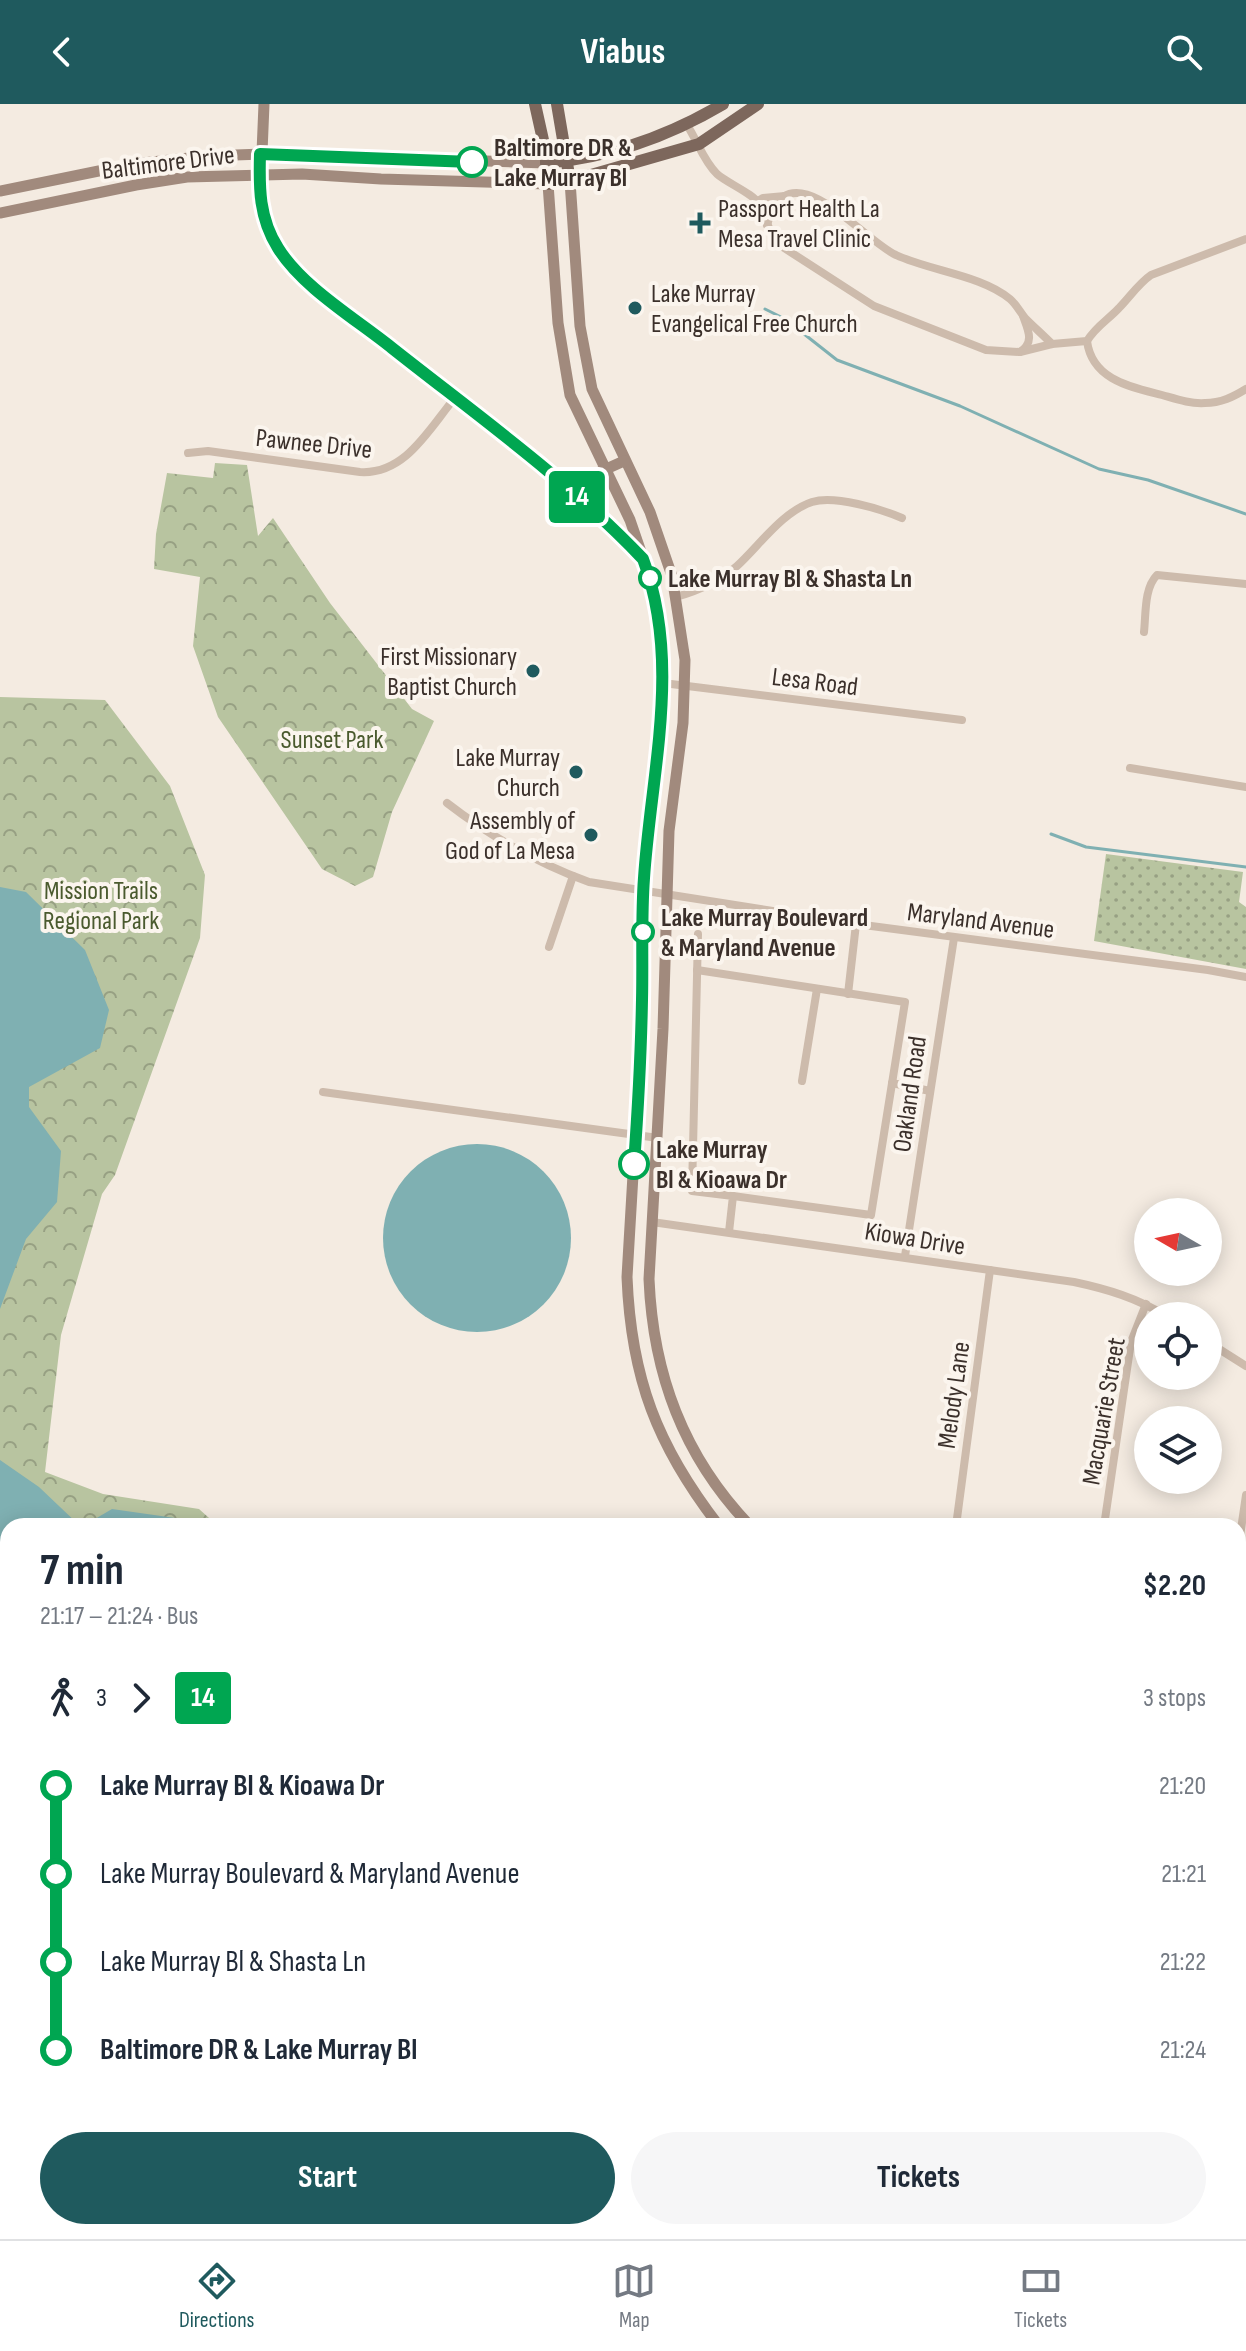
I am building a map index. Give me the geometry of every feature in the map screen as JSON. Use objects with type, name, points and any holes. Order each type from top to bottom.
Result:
[{"type":"main road","points":[[264,104],[260,201],[266,225],[277,248],[292,267],[454,399],[505,435],[643,559]]},
{"type":"main road","points":[[535,104],[546,163],[554,279],[563,363],[570,395],[630,520],[651,581],[659,622],[663,683],[644,891],[636,1135],[627,1280],[638,1373],[653,1418],[670,1455],[713,1518]]},
{"type":"main road","points":[[557,104],[570,181],[574,267],[584,355],[592,389],[650,512],[672,576],[683,640],[683,723],[669,831],[665,896],[650,1311],[660,1368],[673,1407],[690,1443],[742,1518]]},
{"type":"main road","name":"Baltimore Drive","points":[[0,191],[133,164],[186,157],[260,154],[546,163],[567,161],[652,140],[687,125],[723,104]]},
{"type":"main road","name":"Baltimore Drive","points":[[0,213],[187,177],[259,174],[548,184],[570,181],[699,144],[758,104]]},
{"type":"main road","points":[[133,164],[140,184]]},
{"type":"main road","points":[[566,487],[624,461]]},
{"type":"street","points":[[687,125],[699,144],[704,160],[719,176],[758,201],[778,244],[874,306],[986,350],[1020,352],[1052,344],[1087,341]]},
{"type":"street","points":[[758,201],[809,195],[827,203],[893,255],[992,288],[1011,300],[1052,344]]},
{"type":"street","points":[[767,225],[771,210],[786,196]]},
{"type":"street","points":[[1246,239],[1140,282],[1119,308],[1094,329],[1087,341],[1089,355],[1094,362],[1126,386],[1203,404],[1232,397],[1246,389]]},
{"type":"street","points":[[1020,352],[1030,338],[1023,316]]},
{"type":"street","name":"Pawnee Drive","points":[[188,453],[208,451],[360,472],[381,471],[396,465],[408,455],[454,399]]},
{"type":"street","points":[[676,597],[718,580],[734,569],[793,512],[810,502],[862,505],[902,518]]},
{"type":"street","points":[[1144,632],[1148,591],[1157,575],[1246,584]]},
{"type":"street","name":"Lesa Road","points":[[663,683],[962,720]]},
{"type":"street","points":[[1130,768],[1246,787]]},
{"type":"street","name":"Maryland Avenue","points":[[447,803],[507,845],[589,882],[856,924],[1246,977]]},
{"type":"street","points":[[549,947],[573,876]]},
{"type":"street","points":[[848,994],[856,924]]},
{"type":"street","points":[[697,970],[905,1002],[871,1215],[692,1191],[697,970],[698,934]]},
{"type":"street","name":"Oakland Road","points":[[905,1256],[954,938]]},
{"type":"street","points":[[802,1081],[817,989]]},
{"type":"street","points":[[892,1083],[930,1091]]},
{"type":"street","points":[[323,1092],[658,1138]]},
{"type":"street","points":[[729,1232],[733,1196]]},
{"type":"street","name":"Kiowa Drive","points":[[652,1222],[1074,1282],[1120,1293],[1141,1302]]},
{"type":"street","name":"Melody Lane","points":[[957,1518],[990,1270]]},
{"type":"street","name":"Macquarie Street","points":[[1105,1518],[1134,1334]]},
{"type":"street","points":[[1222,1351],[1246,1366]]},
{"type":"street","points":[[1243,1518],[1246,1495]]},
{"type":"green space","name":"Sunset Park","points":[[215,463],[247,465],[258,536],[273,518],[330,603],[412,709],[434,721],[392,812],[373,877],[355,886],[322,869],[218,717],[193,646],[200,577],[154,569],[156,534],[167,473],[213,478]]},
{"type":"green space","name":"Mission Trails Regional Park","points":[[0,697],[105,700],[170,786],[205,875],[200,938],[115,1175],[102,1194],[61,1335],[45,1472],[103,1494],[199,1509],[209,1518],[0,1518]]},
{"type":"green space","points":[[1106,854],[1243,872],[1239,902],[1246,907],[1246,969],[1094,941]]},
{"type":"water","points":[[0,887],[26,892],[85,950],[109,1010],[100,1048],[29,1087],[29,1107],[61,1151],[57,1202],[26,1239],[0,1309]]},
{"type":"water","points":[[477,1144],[513,1151],[544,1171],[564,1202],[571,1238],[564,1274],[544,1305],[513,1325],[477,1332],[441,1325],[410,1305],[390,1274],[383,1238],[390,1202],[410,1171],[441,1151]]},
{"type":"water","points":[[0,1460],[39,1487],[72,1518],[0,1518]]},
{"type":"water","points":[[112,1509],[175,1518],[97,1518]]},
{"type":"waterway","points":[[765,309],[785,319],[837,360],[960,406],[1099,469],[1148,480],[1246,514]]},
{"type":"waterway","points":[[1051,834],[1086,847],[1246,867]]},
{"type":"bus line","name":"14","points":[[472,162],[260,154],[260,201],[271,237],[292,267],[454,399],[534,459],[643,559],[651,581],[664,662],[661,725],[644,880],[641,1039],[634,1164]]},
{"type":"place","name":"Baltimore DR & Lake Murray Bl","points":[[472,162]]},
{"type":"place","name":"Passport Health La Mesa Travel Clinic","points":[[700,223]]},
{"type":"place","name":"Lake Murray Evangelical Free Church","points":[[635,308]]},
{"type":"place","name":"Lake Murray Bl & Shasta Ln","points":[[650,578]]},
{"type":"place","name":"First Missionary Baptist Church","points":[[533,671]]},
{"type":"place","name":"Lake Murray Church","points":[[576,772]]},
{"type":"place","name":"Assembly of God of La Mesa","points":[[591,835]]},
{"type":"place","name":"Lake Murray Boulevard & Maryland Avenue","points":[[643,932]]},
{"type":"place","name":"Lake Murray Bl & Kioawa Dr","points":[[634,1164]]}]
